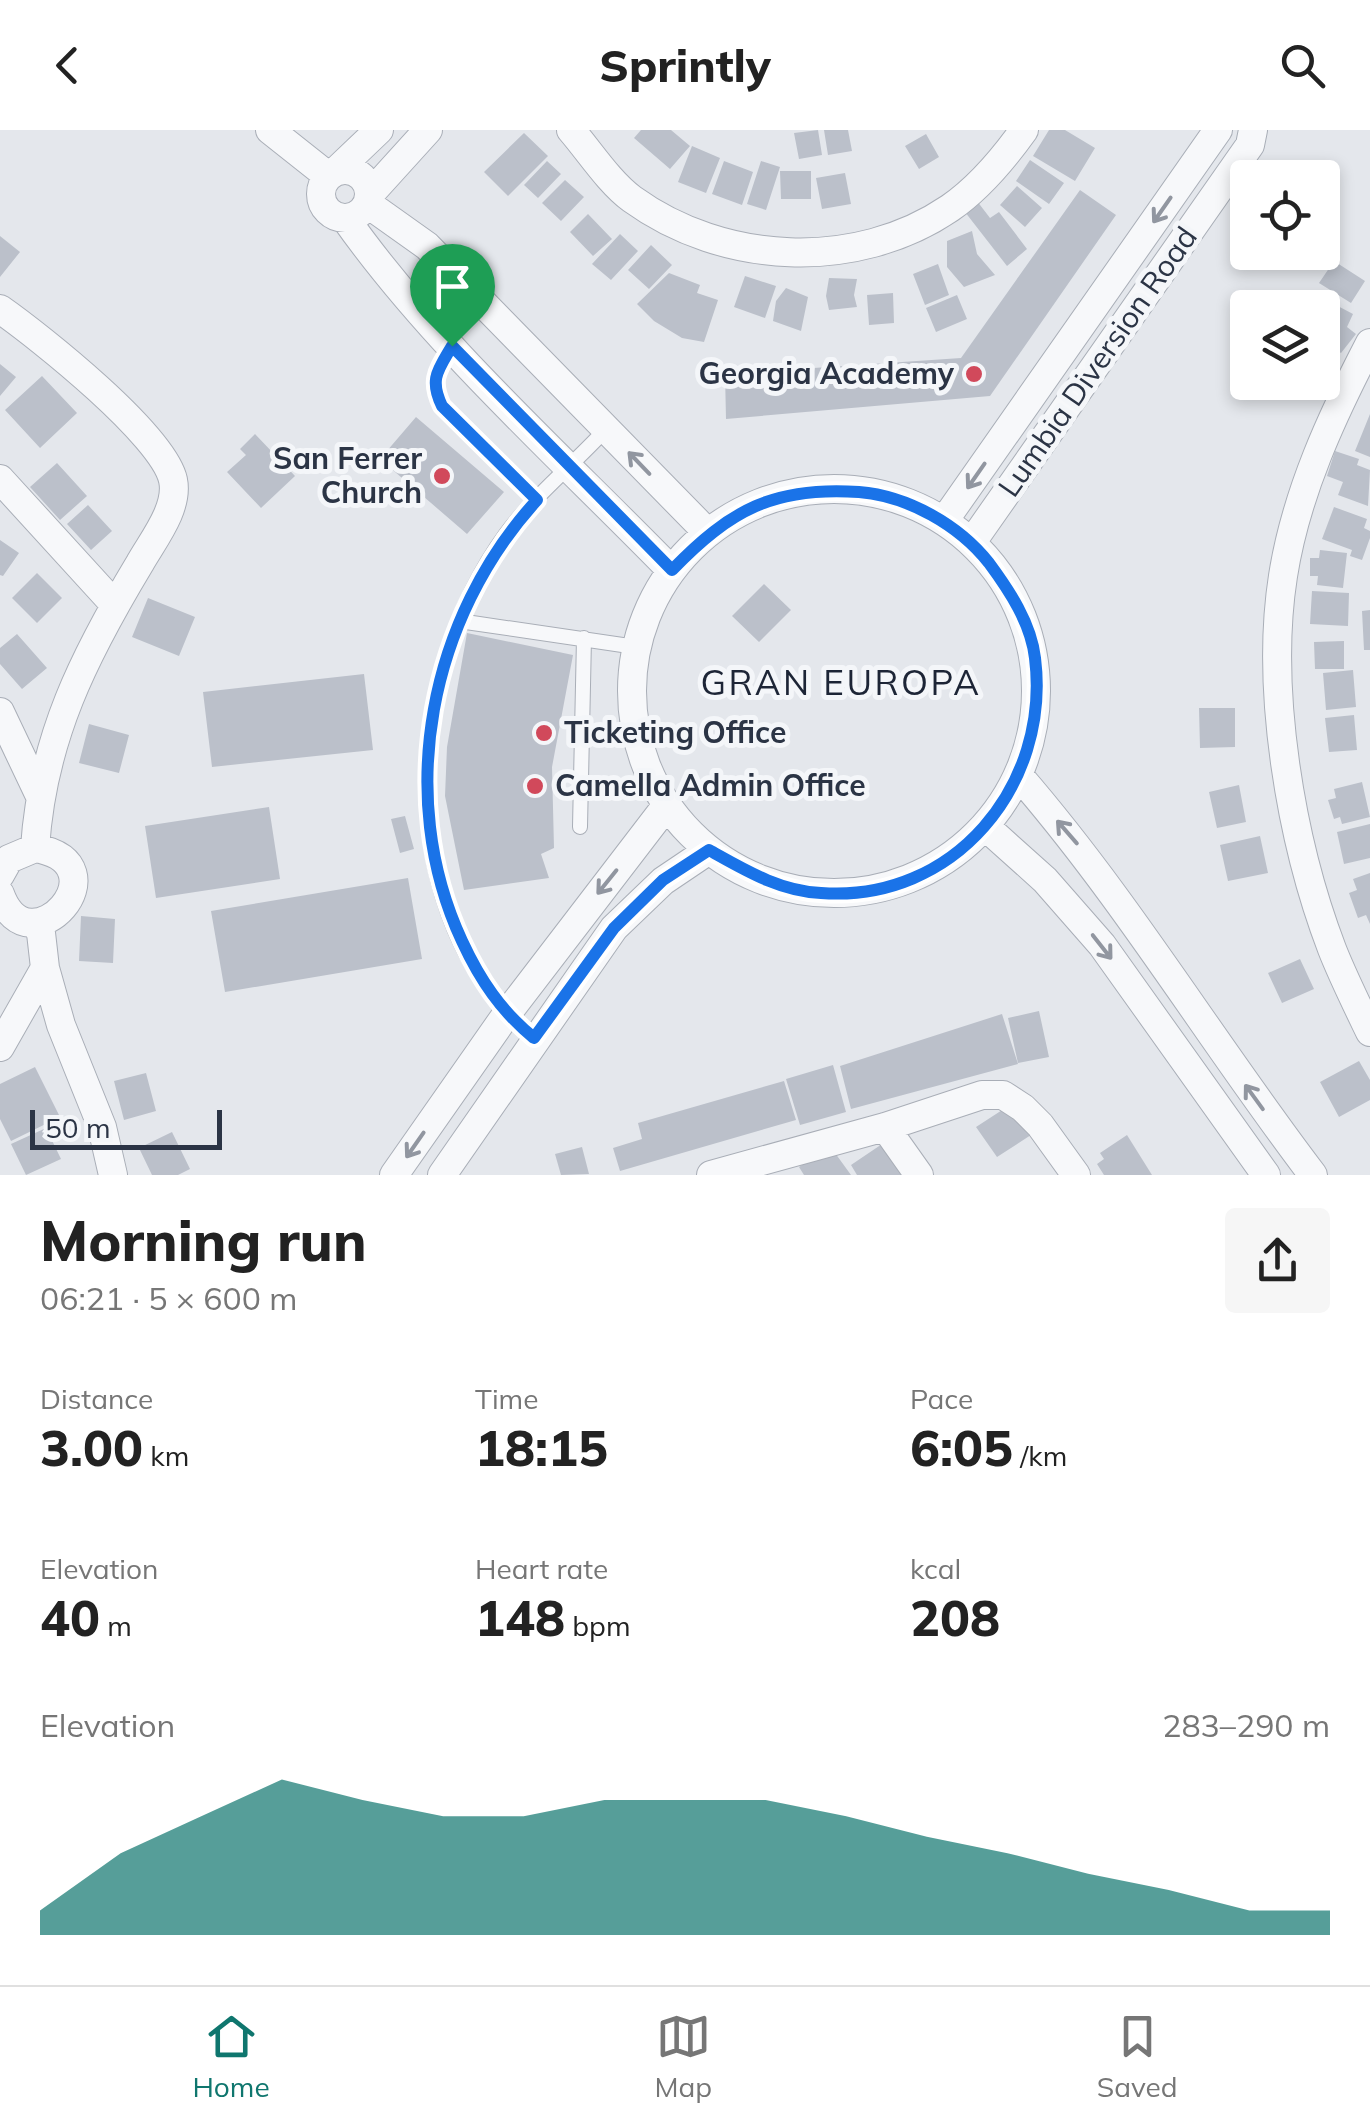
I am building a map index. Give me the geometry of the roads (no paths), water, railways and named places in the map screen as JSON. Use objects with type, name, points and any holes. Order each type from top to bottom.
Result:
[{"type":"street","points":[[270,130],[332,174],[355,171],[368,185],[361,205],[370,253],[452,346],[672,570]]},
{"type":"street","points":[[379,130],[332,174],[320,194],[328,211],[361,205],[428,130]]},
{"type":"street","points":[[571,130],[630,197],[674,224],[708,239],[740,246],[824,253],[897,236],[952,207],[1002,159],[1024,130]]},
{"type":"street","name":"Lumbia Diversion Road","points":[[944,521],[1218,130]]},
{"type":"street","name":"Lumbia Diversion Road","points":[[972,542],[1250,144],[1253,130]]},
{"type":"street","points":[[361,205],[428,246],[708,532]]},
{"type":"street","points":[[0,310],[98,390],[166,459],[174,483],[172,502],[115,604],[63,710],[38,794],[35,848]]},
{"type":"street","points":[[1370,342],[1334,414],[1305,488],[1283,577],[1278,678],[1288,774],[1306,860],[1332,948],[1370,1032]]},
{"type":"street","points":[[0,478],[115,604]]},
{"type":"street","points":[[818,490],[878,494],[944,521],[972,542],[1014,596],[1035,654],[1037,717],[1020,777],[986,827],[939,866],[882,888],[822,894],[762,880],[709,850],[667,806],[642,756],[632,702],[636,647],[650,606],[672,570],[708,532],[760,502],[818,490]]},
{"type":"street","points":[[0,712],[38,794]]},
{"type":"street","points":[[1020,777],[1080,846],[1250,1092],[1313,1175]]},
{"type":"street","points":[[394,1175],[506,1015],[667,806]]},
{"type":"street","points":[[986,827],[1045,880],[1102,945],[1266,1175]]},
{"type":"street","points":[[0,875],[9,858],[35,848],[62,858],[73,885],[71,900],[62,912],[35,922],[21,920],[9,911],[0,894]]},
{"type":"street","points":[[442,1175],[614,928],[663,880],[709,850]]},
{"type":"street","points":[[35,922],[61,1025],[102,1127],[113,1175]]},
{"type":"street","points":[[0,1047],[45,968]]},
{"type":"street","points":[[710,1175],[761,1170],[982,1095],[1003,1096],[1040,1125],[1076,1175]]},
{"type":"street","points":[[885,1127],[919,1175]]},
{"type":"lane","points":[[452,346],[437,372],[434,388],[442,406],[537,500]]},
{"type":"lane","points":[[534,1038],[506,1015],[475,968],[449,912],[433,854],[428,749],[438,684],[459,621],[506,534],[606,429]]},
{"type":"lane","points":[[459,621],[636,647]]},
{"type":"lane","points":[[580,827],[584,638]]},
{"type":"place","name":"Georgia Academy","points":[[974,374]]},
{"type":"place","name":"San Ferrer Church","points":[[442,476]]},
{"type":"place","name":"Ticketing Office","points":[[544,733]]},
{"type":"place","name":"Camella Admin Office","points":[[535,786]]},
{"type":"district","name":"GRAN EUROPA","points":[[841,683]]}]
